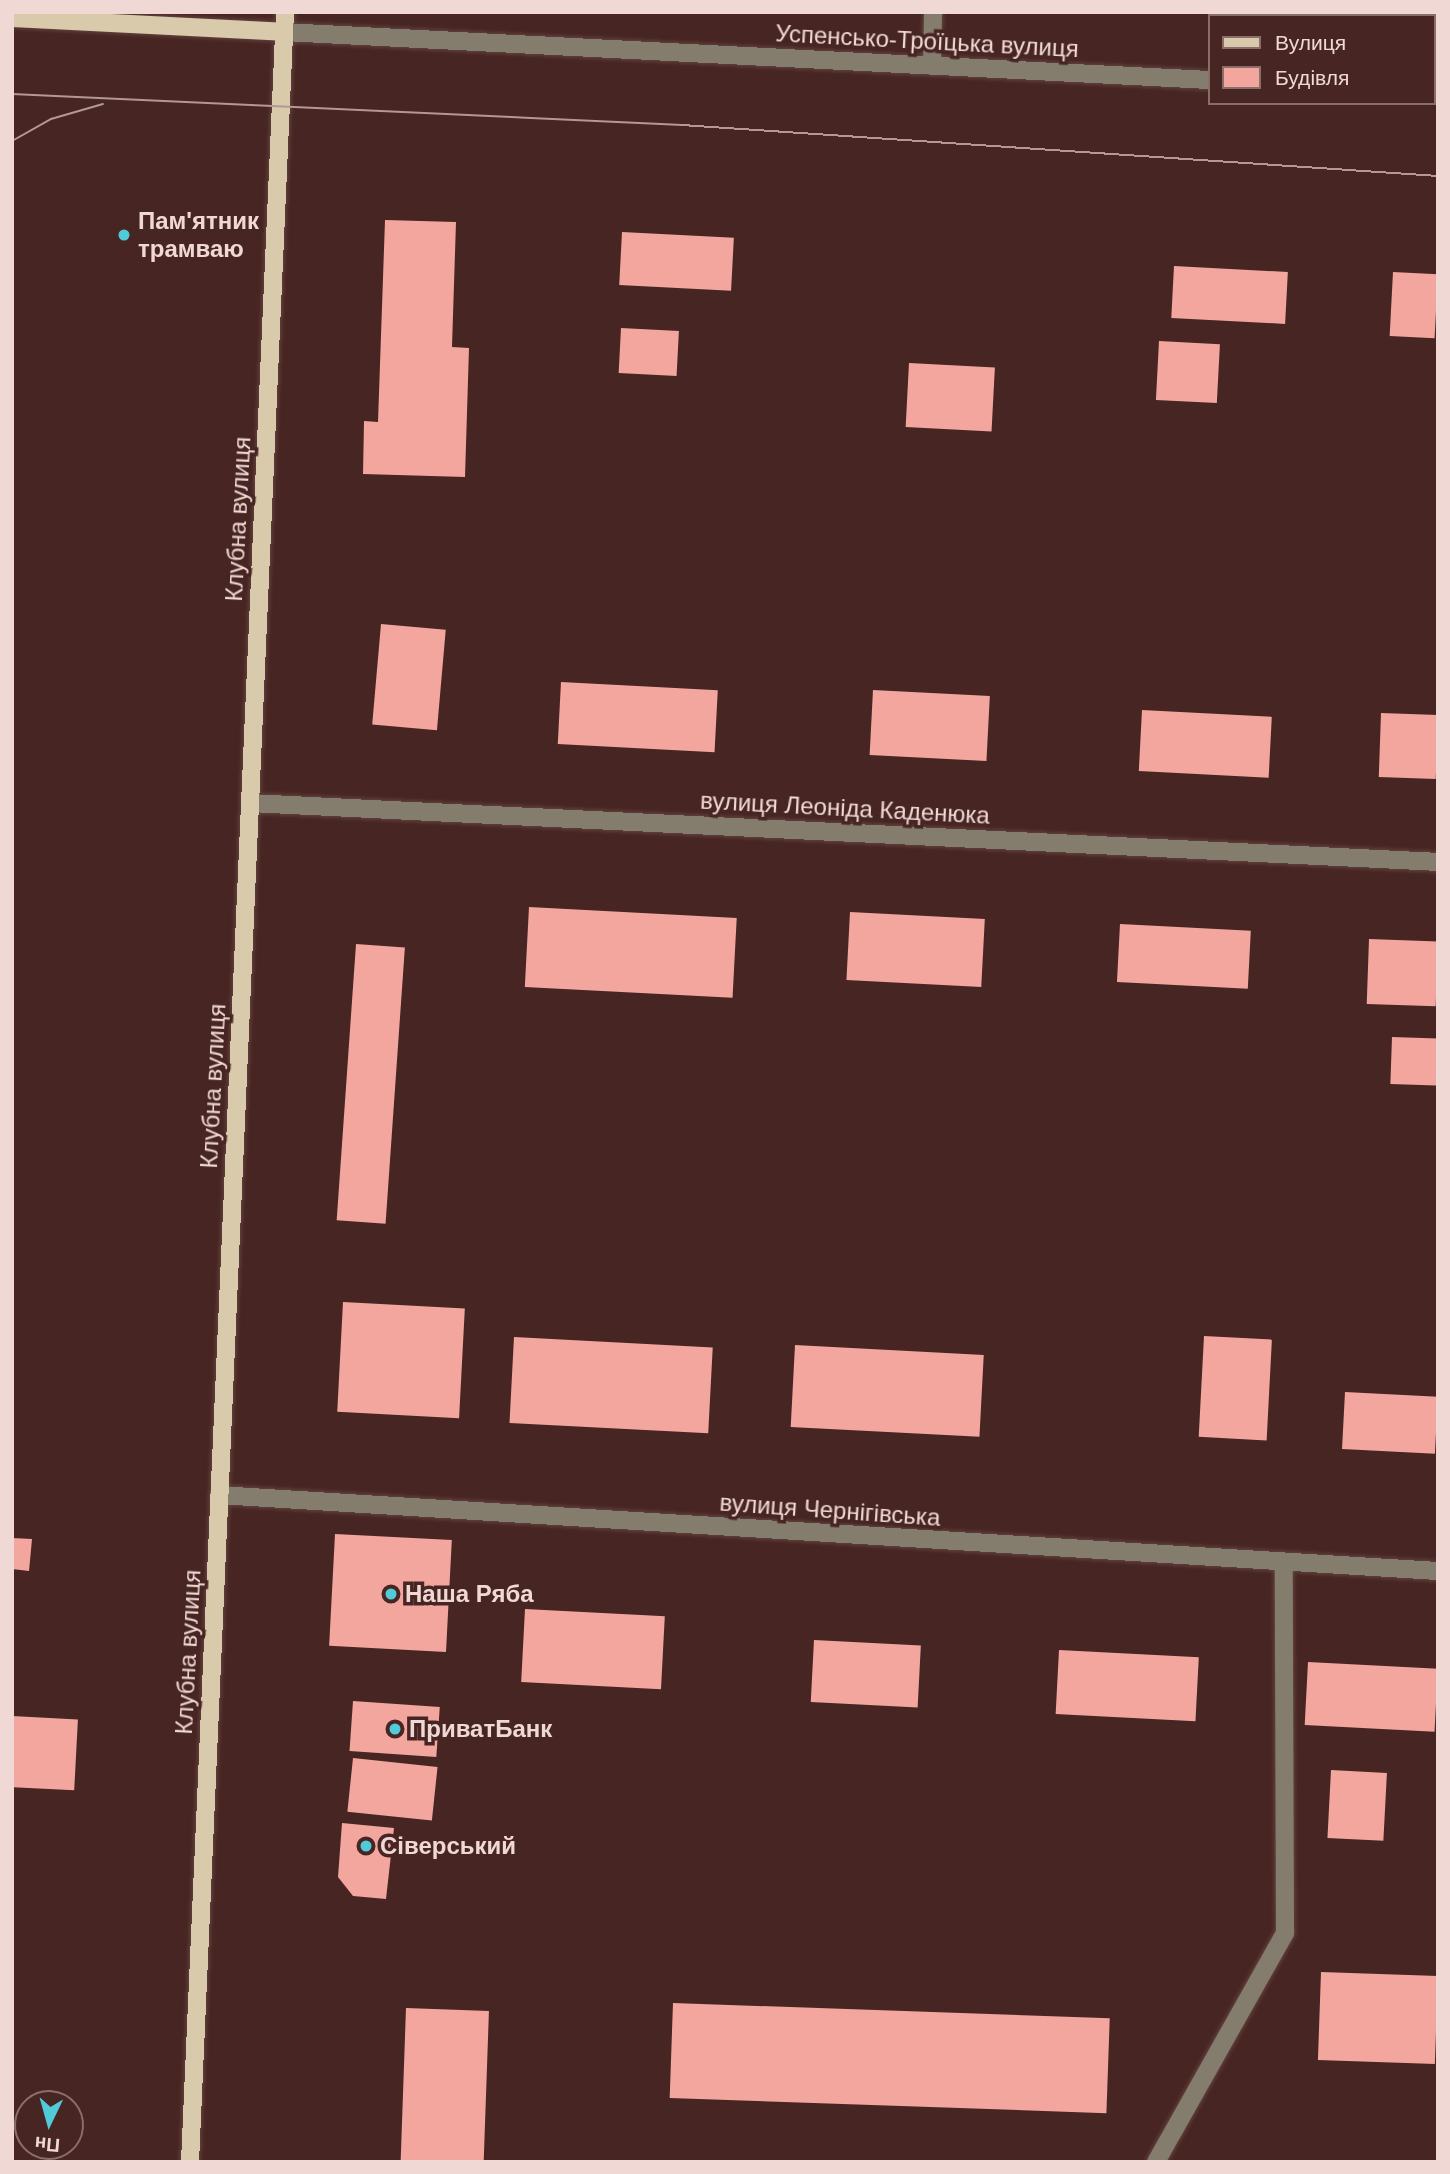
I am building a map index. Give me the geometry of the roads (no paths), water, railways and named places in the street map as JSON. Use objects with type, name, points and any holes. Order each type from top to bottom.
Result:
[{"type":"main road","name":"Клубна вулиця","points":[[190,2162],[285,12]]},
{"type":"main road","name":"Успенсько-Троїцька вулиця","points":[[12,18],[284,32]]},
{"type":"street","points":[[932,66],[933,12]]},
{"type":"street","name":"Успенсько-Троїцька вулиця","points":[[284,32],[1208,80]]},
{"type":"street","name":"вулиця Леоніда Каденюка","points":[[250,803],[1438,862]]},
{"type":"street","name":"вулиця Чернігівська","points":[[219,1495],[1284,1564],[1438,1571]]},
{"type":"street","points":[[1156,2162],[1285,1933],[1284,1564]]},
{"type":"tram line","points":[[12,94],[682,125],[1438,176]]},
{"type":"tram line","points":[[12,141],[51,119],[103,104]]},
{"type":"place","name":"Пам'ятник трамваю","points":[[124,235]]},
{"type":"place","name":"Наша Ряба","points":[[391,1594]]},
{"type":"place","name":"ПриватБанк","points":[[395,1729]]},
{"type":"place","name":"Сіверський","points":[[366,1846]]}]
